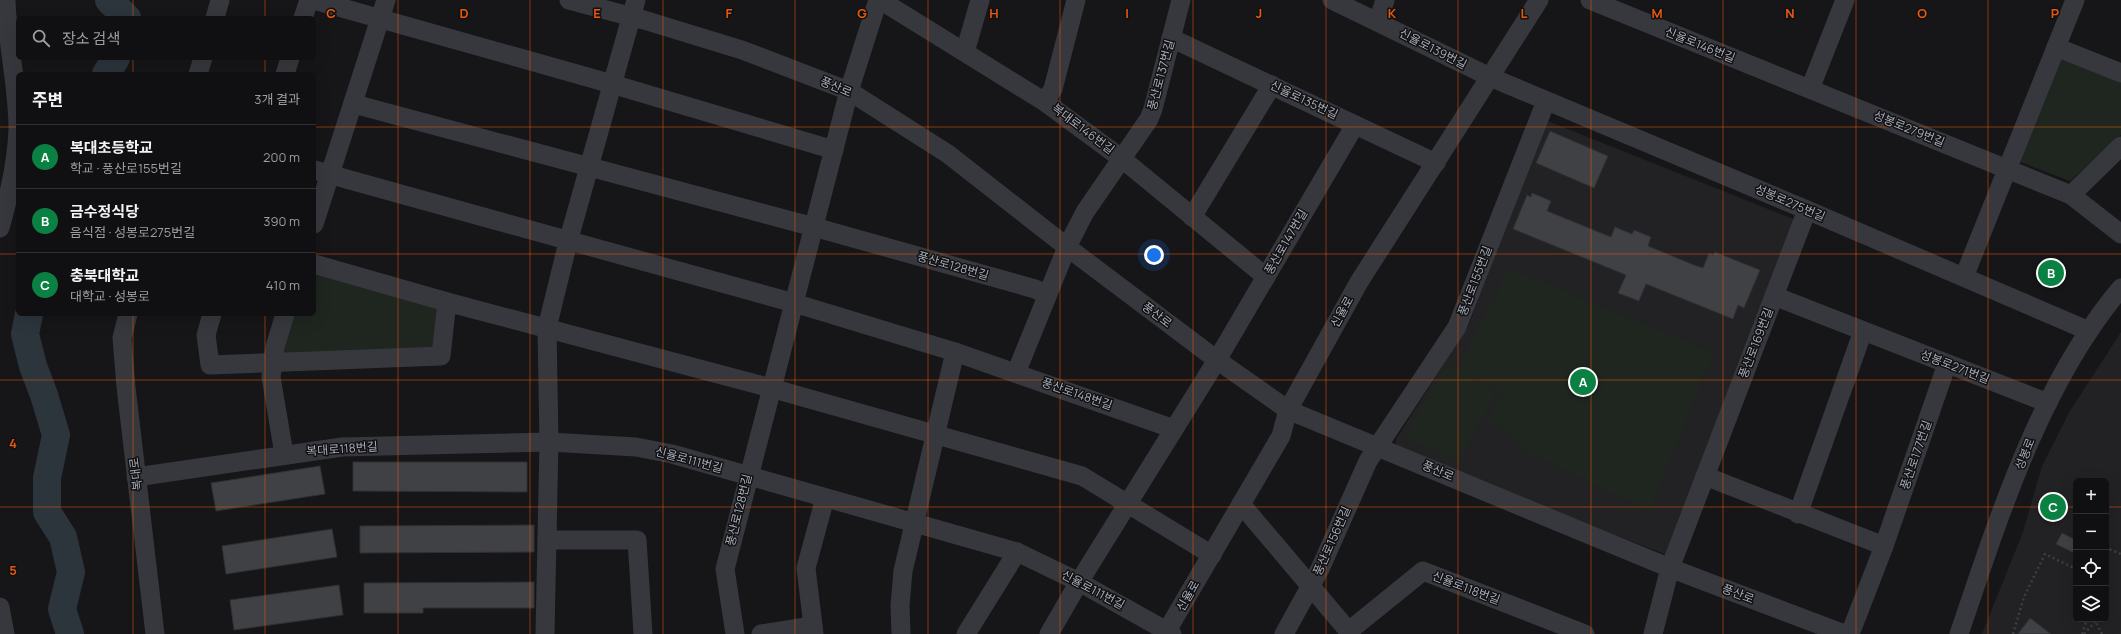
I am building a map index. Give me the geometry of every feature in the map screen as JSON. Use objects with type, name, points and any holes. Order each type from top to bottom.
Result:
[{"type":"street","points":[[6,0],[16,107]]},
{"type":"street","points":[[216,16],[220,0]]},
{"type":"street","points":[[304,16],[309,0]]},
{"type":"street","points":[[314,0],[612,84],[834,150]]},
{"type":"street","points":[[316,211],[322,172],[354,104],[386,0]]},
{"type":"street","name":"풍산로","points":[[569,0],[634,8],[849,91],[948,154],[1067,247],[1217,360],[1288,410],[1670,568],[1844,634]]},
{"type":"street","name":"복대로146번길","points":[[879,0],[1045,102],[1121,158],[1266,277]]},
{"type":"street","name":"풍산로128번길","points":[[735,634],[725,569],[849,91],[879,0]]},
{"type":"street","points":[[965,52],[980,0]]},
{"type":"street","points":[[1045,102],[1053,89],[1076,0]]},
{"type":"street","name":"풍산로137번길","points":[[1067,247],[1085,212],[1149,119],[1153,109],[1181,0]]},
{"type":"street","name":"신율로139번길","points":[[1332,0],[1378,21],[1490,78]]},
{"type":"street","points":[[1378,21],[1385,0]]},
{"type":"street","name":"신율로","points":[[1168,633],[1281,436],[1288,410],[1359,282],[1539,0]]},
{"type":"street","name":"신율로146번길","points":[[1590,0],[1810,89]]},
{"type":"street","points":[[1810,89],[1845,0]]},
{"type":"street","points":[[1964,277],[2075,0]]},
{"type":"street","points":[[545,634],[549,442],[547,328],[568,242],[634,8]]},
{"type":"street","name":"신율로135번길","points":[[1171,38],[1436,163]]},
{"type":"street","points":[[2056,47],[2121,73]]},
{"type":"street","points":[[199,72],[202,60]]},
{"type":"street","points":[[286,72],[289,60]]},
{"type":"street","name":"성봉로275번길","points":[[1490,78],[1807,210],[2089,331]]},
{"type":"street","points":[[1192,217],[1272,85]]},
{"type":"street","name":"성봉로279번길","points":[[1810,89],[2071,195],[2121,234]]},
{"type":"street","name":"풍산로155번길","points":[[1377,446],[1457,327],[1546,101]]},
{"type":"street","name":"풍산로128번길","points":[[354,104],[814,227],[1035,289],[1046,294]]},
{"type":"street","name":"풍산로147번길","points":[[1217,360],[1355,124]]},
{"type":"street","points":[[2071,195],[2121,146]]},
{"type":"street","points":[[0,228],[9,196],[16,150]]},
{"type":"street","points":[[322,172],[568,242],[794,303],[955,352],[937,434],[913,523],[903,571],[900,605],[902,634]]},
{"type":"street","name":"풍산로169번길","points":[[1653,634],[1670,568],[1807,210]]},
{"type":"street","points":[[1016,373],[1046,294],[1067,247]]},
{"type":"street","points":[[316,265],[447,302],[771,388],[1082,476],[1212,555]]},
{"type":"street","name":"성봉로","points":[[1959,634],[2007,500],[2035,429],[2089,331],[2121,288]]},
{"type":"street","name":"성봉로271번길","points":[[1774,296],[2048,403]]},
{"type":"street","points":[[211,316],[206,335],[210,365],[441,356],[447,302]]},
{"type":"street","name":"복대로","points":[[128,316],[122,338],[136,477],[155,634]]},
{"type":"street","points":[[284,316],[271,363],[270,376],[284,454]]},
{"type":"street","points":[[1798,514],[1862,331]]},
{"type":"street","name":"풍산로148번길","points":[[955,352],[1174,429]]},
{"type":"street","points":[[1049,634],[1079,582],[1217,360]]},
{"type":"street","name":"풍산로177번길","points":[[1850,634],[1884,546],[1947,364]]},
{"type":"street","name":"복대로118번길","points":[[136,477],[284,454],[342,447],[549,442]]},
{"type":"street","name":"신율로111번길","points":[[549,442],[636,447],[672,454],[1017,552],[1079,582],[1168,633]]},
{"type":"street","name":"풍산로156번길","points":[[1284,634],[1312,586],[1368,461],[1377,446]]},
{"type":"street","points":[[1706,476],[1798,514],[1884,546]]},
{"type":"street","points":[[761,634],[813,630],[806,568],[825,498]]},
{"type":"street","name":"신율로118번길","points":[[1241,504],[1312,586],[1350,633],[1423,571],[1579,633]]},
{"type":"street","points":[[547,540],[637,540],[643,634]]},
{"type":"street","points":[[966,634],[1017,552]]},
{"type":"street","points":[[0,607],[5,634]]},
{"type":"path","points":[[2108,550],[2109,549],[2121,554]]},
{"type":"path","points":[[2013,634],[2024,597],[2045,554],[2073,568]]},
{"type":"path","points":[[2083,634],[2086,622]]},
{"type":"path","points":[[2083,634],[2093,622]]},
{"type":"path","points":[[2095,622],[2102,634]]},
{"type":"shaded area","points":[[2061,55],[2121,80],[2121,135],[2070,181],[2018,161]]},
{"type":"shaded area","points":[[1545,120],[1796,220],[1667,555],[1400,451],[1396,446],[1396,439],[1469,325]]},
{"type":"shaded area","points":[[1509,268],[1714,353],[1649,511],[1525,451],[1503,429],[1487,418],[1503,393],[1469,376],[1496,393],[1458,461],[1404,437],[1448,363],[1458,369]]},
{"type":"shaded area","points":[[316,272],[440,307],[436,347],[278,356],[291,316],[316,316]]},
{"type":"shaded area","points":[[2121,332],[2121,634],[1982,634],[2023,532],[2042,466],[2070,411]]},
{"type":"building","points":[[1550,131],[1608,156],[1594,188],[1536,163]]},
{"type":"building","points":[[1532,193],[1551,201],[1547,211],[1611,237],[1615,227],[1632,234],[1634,230],[1651,237],[1648,246],[1703,268],[1709,253],[1713,255],[1715,252],[1760,270],[1744,308],[1738,305],[1733,319],[1646,284],[1639,301],[1618,293],[1626,275],[1513,229],[1527,195],[1531,197]]},
{"type":"building","points":[[353,462],[527,462],[527,492],[353,491]]},
{"type":"building","points":[[320,466],[325,494],[216,511],[211,483]]},
{"type":"building","points":[[534,525],[534,552],[360,553],[360,526]]},
{"type":"building","points":[[332,529],[337,557],[226,574],[222,546]]},
{"type":"building","points":[[2062,533],[2073,538],[2073,552],[2056,544]]},
{"type":"building","points":[[534,582],[534,608],[423,608],[423,613],[364,613],[364,583]]},
{"type":"building","points":[[339,585],[343,615],[234,630],[230,600]]},
{"type":"building","points":[[2030,618],[2051,634],[2018,634]]},
{"type":"waterway","points":[[109,0],[125,16]]},
{"type":"waterway","points":[[107,72],[115,60]]},
{"type":"waterway","points":[[29,316],[25,334],[33,366],[44,395],[56,435],[47,478],[47,512],[63,537],[71,572],[62,609],[70,634]]},
{"type":"place","name":"금수정식당","points":[[2051,273]]},
{"type":"place","name":"복대초등학교","points":[[1583,382]]},
{"type":"place","name":"충북대학교","points":[[2053,507]]}]
